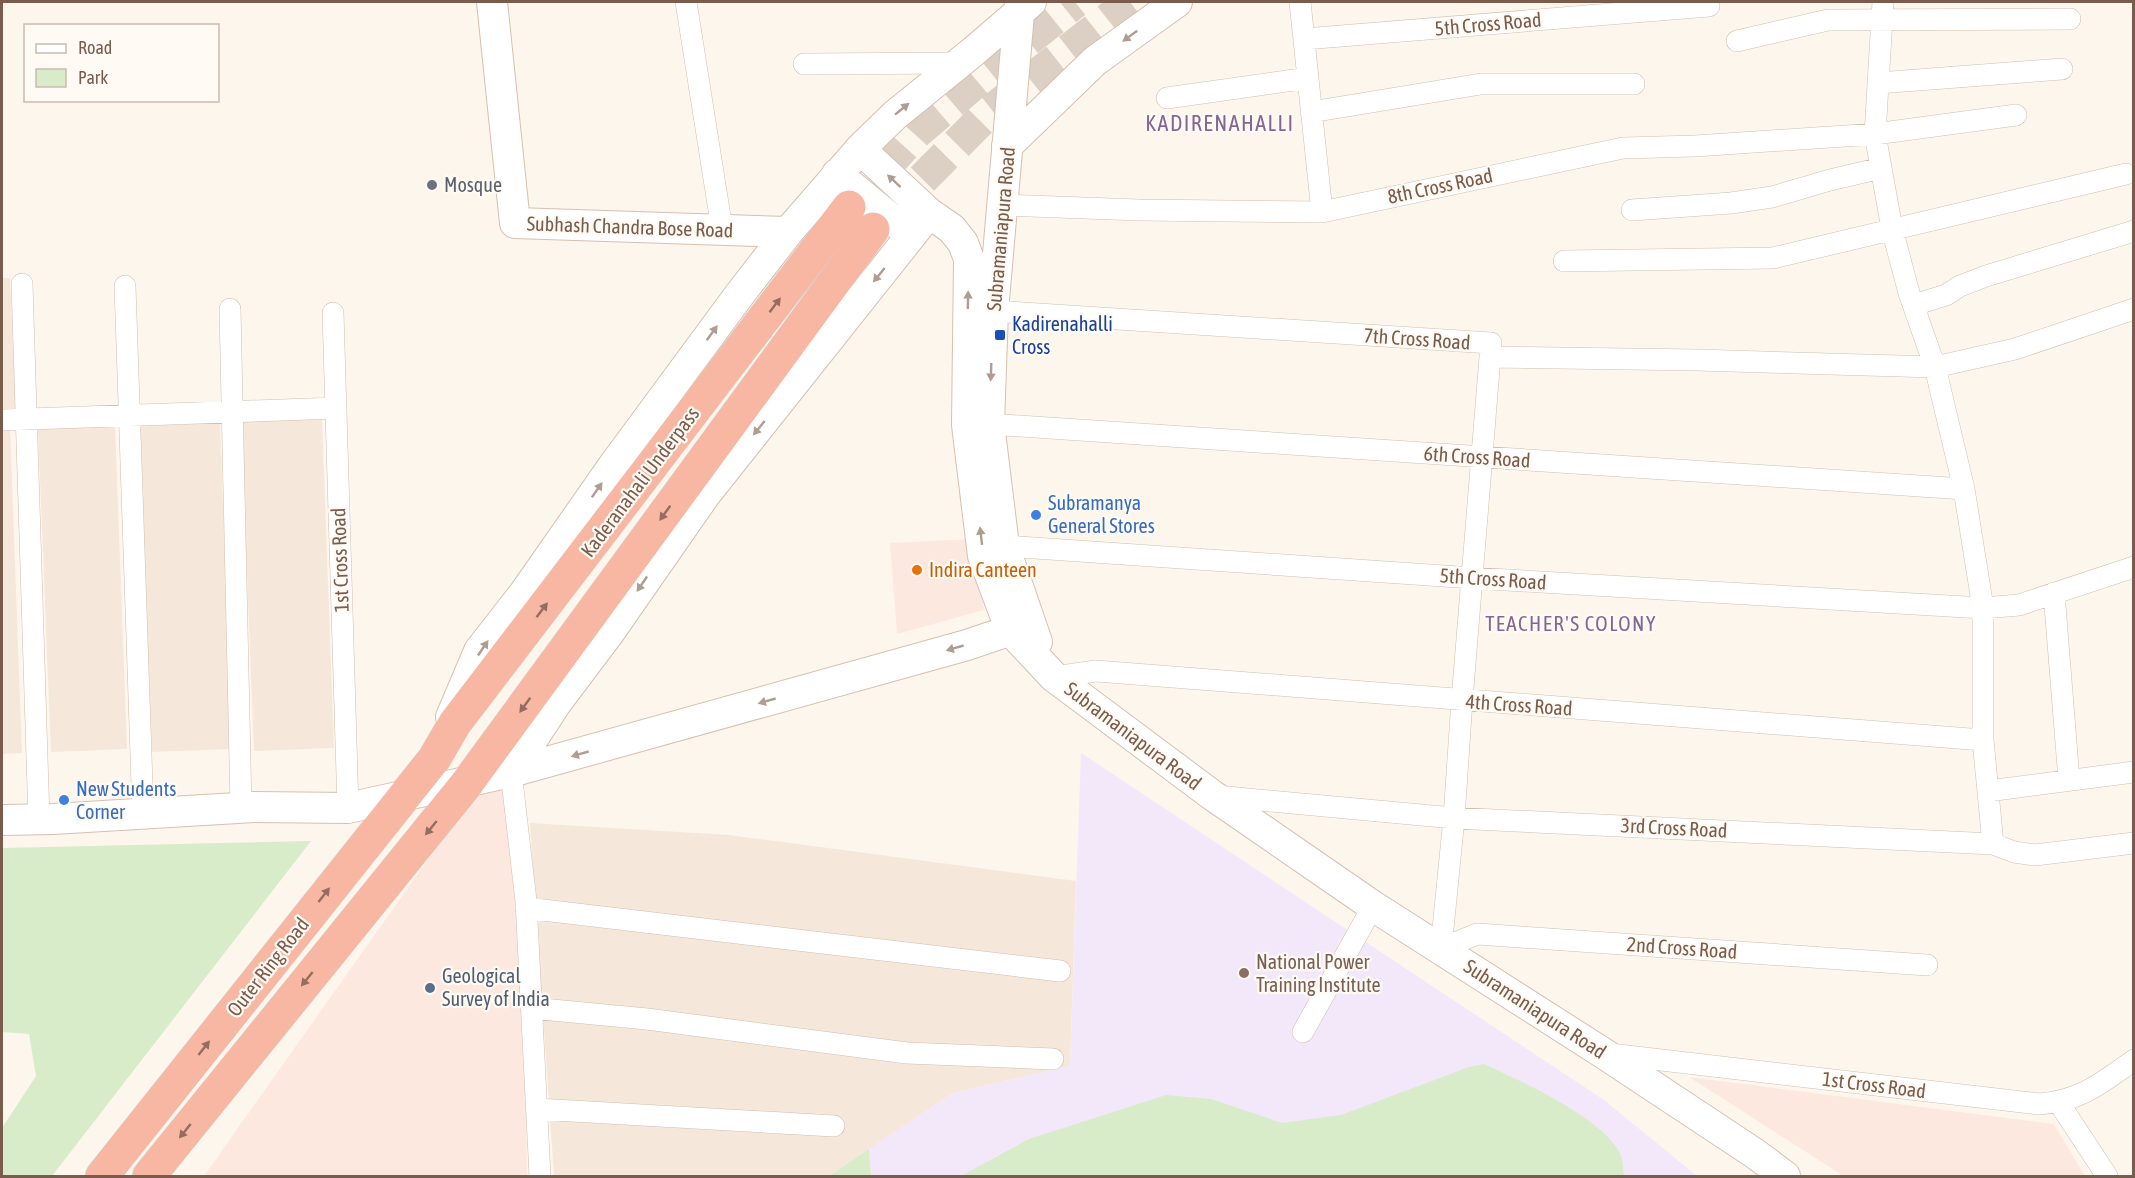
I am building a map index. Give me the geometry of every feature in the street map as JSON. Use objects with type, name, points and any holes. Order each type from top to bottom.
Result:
[{"type":"highway","name":"Kaderanahali Underpass","points":[[434,759],[455,723],[849,207]]},
{"type":"highway","name":"Kaderanahali Underpass","points":[[468,782],[873,229]]},
{"type":"highway","name":"Outer Ring Road","points":[[102,1176],[403,795],[434,759]]},
{"type":"highway","name":"Outer Ring Road","points":[[149,1176],[468,782]]},
{"type":"main road","name":"Subhash Chandra Bose Road","points":[[492,2],[515,223],[788,232]]},
{"type":"main road","points":[[1007,146],[1095,61],[1177,2]]},
{"type":"main road","points":[[434,759],[479,651],[525,592],[613,466],[788,232],[837,174],[895,115],[959,63],[1023,5]]},
{"type":"main road","name":"Subramaniapura Road","points":[[1023,5],[1007,146],[993,311],[989,424],[1004,546],[1021,627],[1049,671],[1212,795],[1373,906],[1603,1053],[1785,1176]]},
{"type":"main road","points":[[860,149],[920,224]]},
{"type":"main road","points":[[2,820],[39,820],[241,808],[348,808],[512,772],[1021,627],[983,556],[966,425],[969,259],[963,243],[952,229],[920,224],[837,174]]},
{"type":"main road","points":[[512,772],[557,702],[609,633],[705,495],[920,224]]},
{"type":"street","points":[[686,2],[722,229]]},
{"type":"street","points":[[1300,2],[1322,212]]},
{"type":"street","name":"5th Cross Road","points":[[1304,39],[1709,6]]},
{"type":"street","points":[[1883,10],[1875,134],[1892,229],[1935,367],[1964,489],[1983,608],[1983,740],[1993,844]]},
{"type":"street","points":[[1737,40],[1883,10],[2070,19]]},
{"type":"street","points":[[804,64],[959,63]]},
{"type":"street","points":[[1878,83],[2062,69]]},
{"type":"street","points":[[1167,98],[1308,78]]},
{"type":"street","points":[[1311,112],[1481,84],[1634,84]]},
{"type":"street","name":"8th Cross Road","points":[[1003,205],[1139,210],[1322,212],[1623,148],[1695,146],[1875,134],[2016,115]]},
{"type":"street","points":[[1632,210],[1731,203],[1772,197],[1881,168]]},
{"type":"street","points":[[1564,261],[1773,258],[2126,174]]},
{"type":"street","points":[[1914,305],[1946,295],[1960,286],[1986,276],[2133,231]]},
{"type":"street","points":[[22,284],[39,820]]},
{"type":"street","points":[[125,286],[143,814]]},
{"type":"street","points":[[230,309],[241,808]]},
{"type":"street","name":"7th Cross Road","points":[[993,311],[1491,344],[1490,357],[1935,367],[2015,349],[2133,309]]},
{"type":"street","name":"1st Cross Road","points":[[333,313],[348,808]]},
{"type":"street","points":[[1441,949],[1454,818],[1490,357]]},
{"type":"street","points":[[2,420],[336,408]]},
{"type":"street","name":"6th Cross Road","points":[[989,424],[1964,489]]},
{"type":"street","name":"5th Cross Road","points":[[1004,546],[1473,578],[1983,608],[2019,604],[2133,567]]},
{"type":"street","points":[[2054,593],[2069,780]]},
{"type":"street","name":"4th Cross Road","points":[[1049,671],[1096,671],[1983,740]]},
{"type":"street","points":[[512,772],[526,908],[540,1176]]},
{"type":"street","points":[[1988,791],[2133,772]]},
{"type":"street","name":"3rd Cross Road","points":[[1212,795],[1454,818],[1993,844],[2014,852],[2035,855],[2133,843]]},
{"type":"street","points":[[1303,1032],[1373,906]]},
{"type":"street","points":[[526,908],[1060,970]]},
{"type":"street","name":"2nd Cross Road","points":[[1441,949],[1477,934],[1927,965]]},
{"type":"street","points":[[531,1008],[647,1019],[907,1053],[1053,1059]]},
{"type":"street","name":"1st Cross Road","points":[[1603,1053],[2039,1104],[2059,1102],[2091,1090],[2133,1060]]},
{"type":"street","points":[[2059,1102],[2107,1176]]},
{"type":"street","points":[[537,1109],[834,1126]]},
{"type":"shaded area","points":[[2,278],[10,278],[16,411],[2,411]]},
{"type":"shaded area","points":[[322,418],[334,748],[254,751],[241,421]]},
{"type":"shaded area","points":[[220,423],[232,749],[152,752],[139,426]]},
{"type":"shaded area","points":[[115,426],[127,749],[51,752],[38,428]]},
{"type":"shaded area","points":[[10,428],[22,753],[2,754],[2,429]]},
{"type":"shaded area","points":[[973,539],[984,610],[897,634],[890,543]]},
{"type":"shaded area","name":"National Power Training Institute","points":[[1081,753],[1604,1100],[1697,1176],[871,1176],[869,1149],[953,1093],[1070,1066]]},
{"type":"shaded area","name":"Geological Survey of India","points":[[521,785],[527,1176],[204,1176],[475,793]]},
{"type":"shaded area","points":[[530,823],[729,835],[1076,881],[1070,1066],[953,1093],[829,1176],[554,1176]]},
{"type":"shaded area","points":[[1689,1077],[2054,1124],[2085,1176],[1841,1176]]},
{"type":"green space","points":[[311,841],[52,1176],[2,1176],[2,1128],[36,1076],[29,1034],[2,1032],[2,848]]},
{"type":"green space","points":[[1484,1064],[1559,1101],[1596,1126],[1610,1139],[1620,1153],[1624,1176],[961,1176],[1029,1139],[1166,1095],[1211,1099],[1282,1123],[1341,1115],[1469,1067]]},
{"type":"green space","points":[[869,1149],[871,1176],[829,1176]]},
{"type":"tunnel","points":[[849,207],[917,132],[1075,2]]},
{"type":"tunnel","points":[[888,214],[986,115],[1130,2]]},
{"type":"place","name":"Mosque","points":[[432,185]]},
{"type":"place","name":"Kadirenahalli Cross","points":[[1000,335]]},
{"type":"place","name":"Subramanya General Stores","points":[[1036,515]]},
{"type":"place","name":"Indira Canteen","points":[[917,570]]},
{"type":"place","name":"New Students Corner","points":[[64,800]]},
{"type":"place","name":"National Power Training Institute","points":[[1244,973]]},
{"type":"place","name":"Geological Survey of India","points":[[430,988]]},
{"type":"district","name":"KADIRENAHALLI","points":[[1220,123]]},
{"type":"district","name":"TEACHER'S COLONY","points":[[1571,624]]}]
